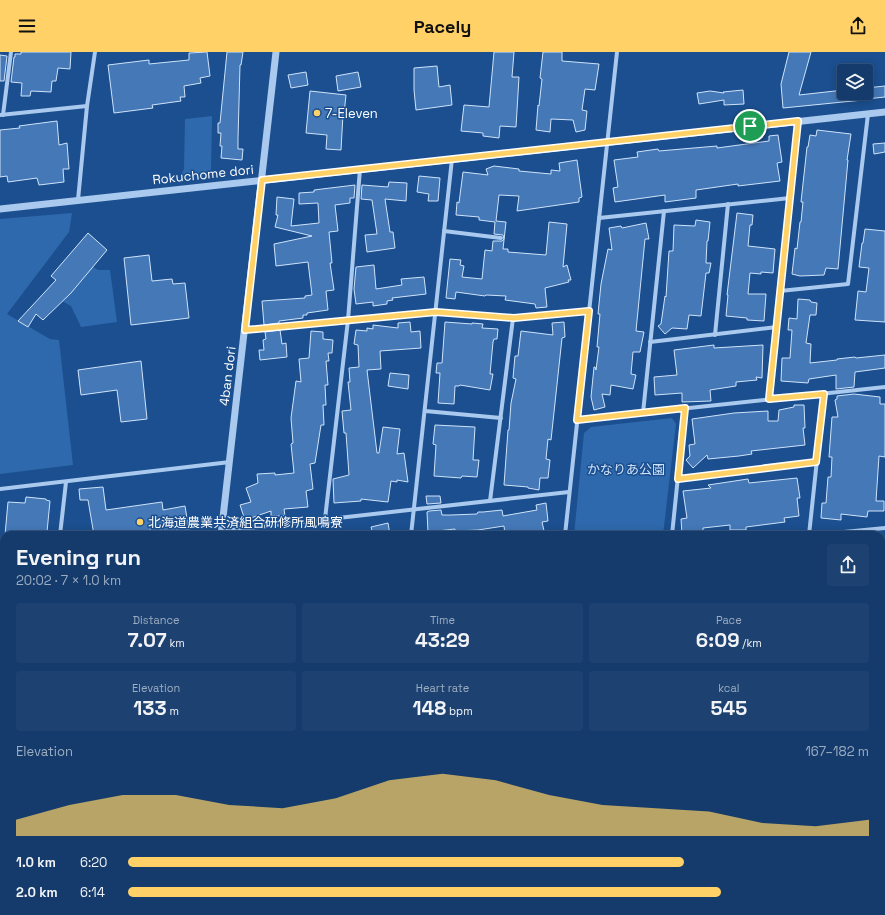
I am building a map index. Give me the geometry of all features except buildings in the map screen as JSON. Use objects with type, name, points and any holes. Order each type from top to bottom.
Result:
[{"type":"street","points":[[11,52],[2,115],[87,106]]},
{"type":"street","points":[[78,200],[87,106],[95,52]]},
{"type":"street","name":"4ban dori","points":[[222,531],[276,52]]},
{"type":"street","points":[[565,531],[618,52]]},
{"type":"street","name":"Rokuchome dori","points":[[0,209],[885,112]]},
{"type":"street","points":[[780,291],[848,284],[868,114]]},
{"type":"street","points":[[769,399],[798,121]]},
{"type":"street","points":[[411,531],[452,159]]},
{"type":"street","points":[[325,520],[348,320],[360,169]]},
{"type":"street","points":[[599,218],[790,198]]},
{"type":"street","points":[[715,335],[728,204]]},
{"type":"street","points":[[643,413],[664,211]]},
{"type":"street","points":[[444,231],[501,238]]},
{"type":"street","points":[[245,330],[436,312],[514,318],[589,311]]},
{"type":"street","points":[[490,501],[514,318]]},
{"type":"street","points":[[650,342],[777,327]]},
{"type":"street","points":[[577,420],[885,387]]},
{"type":"street","points":[[809,531],[824,394]]},
{"type":"street","points":[[672,531],[685,408]]},
{"type":"street","points":[[425,411],[501,418]]},
{"type":"street","points":[[0,489],[230,462]]},
{"type":"street","points":[[678,479],[816,462]]},
{"type":"street","points":[[60,531],[66,482]]},
{"type":"street","points":[[238,531],[414,509],[569,492]]},
{"type":"street","points":[[854,531],[885,528]]},
{"type":"green space","points":[[212,116],[211,174],[183,177],[181,175],[184,169],[185,119]]},
{"type":"green space","points":[[72,213],[69,232],[7,314],[50,339],[59,340],[73,465],[0,474],[0,219]]},
{"type":"green space","points":[[90,265],[98,270],[110,270],[117,322],[81,327],[71,306],[62,301]]},
{"type":"green space","name":"かなりあ公園","points":[[672,418],[676,424],[663,531],[574,531],[584,433],[591,427]]},
{"type":"place","name":"7-Eleven","points":[[317,113]]},
{"type":"place","name":"北海道農業共済組合研修所風鳴寮","points":[[140,522]]},
{"type":"route","points":[[798,121],[769,399],[824,394],[816,462],[678,479],[685,408],[577,420],[589,311],[514,318],[436,312],[245,330],[262,180],[750,126],[798,121]]}]
